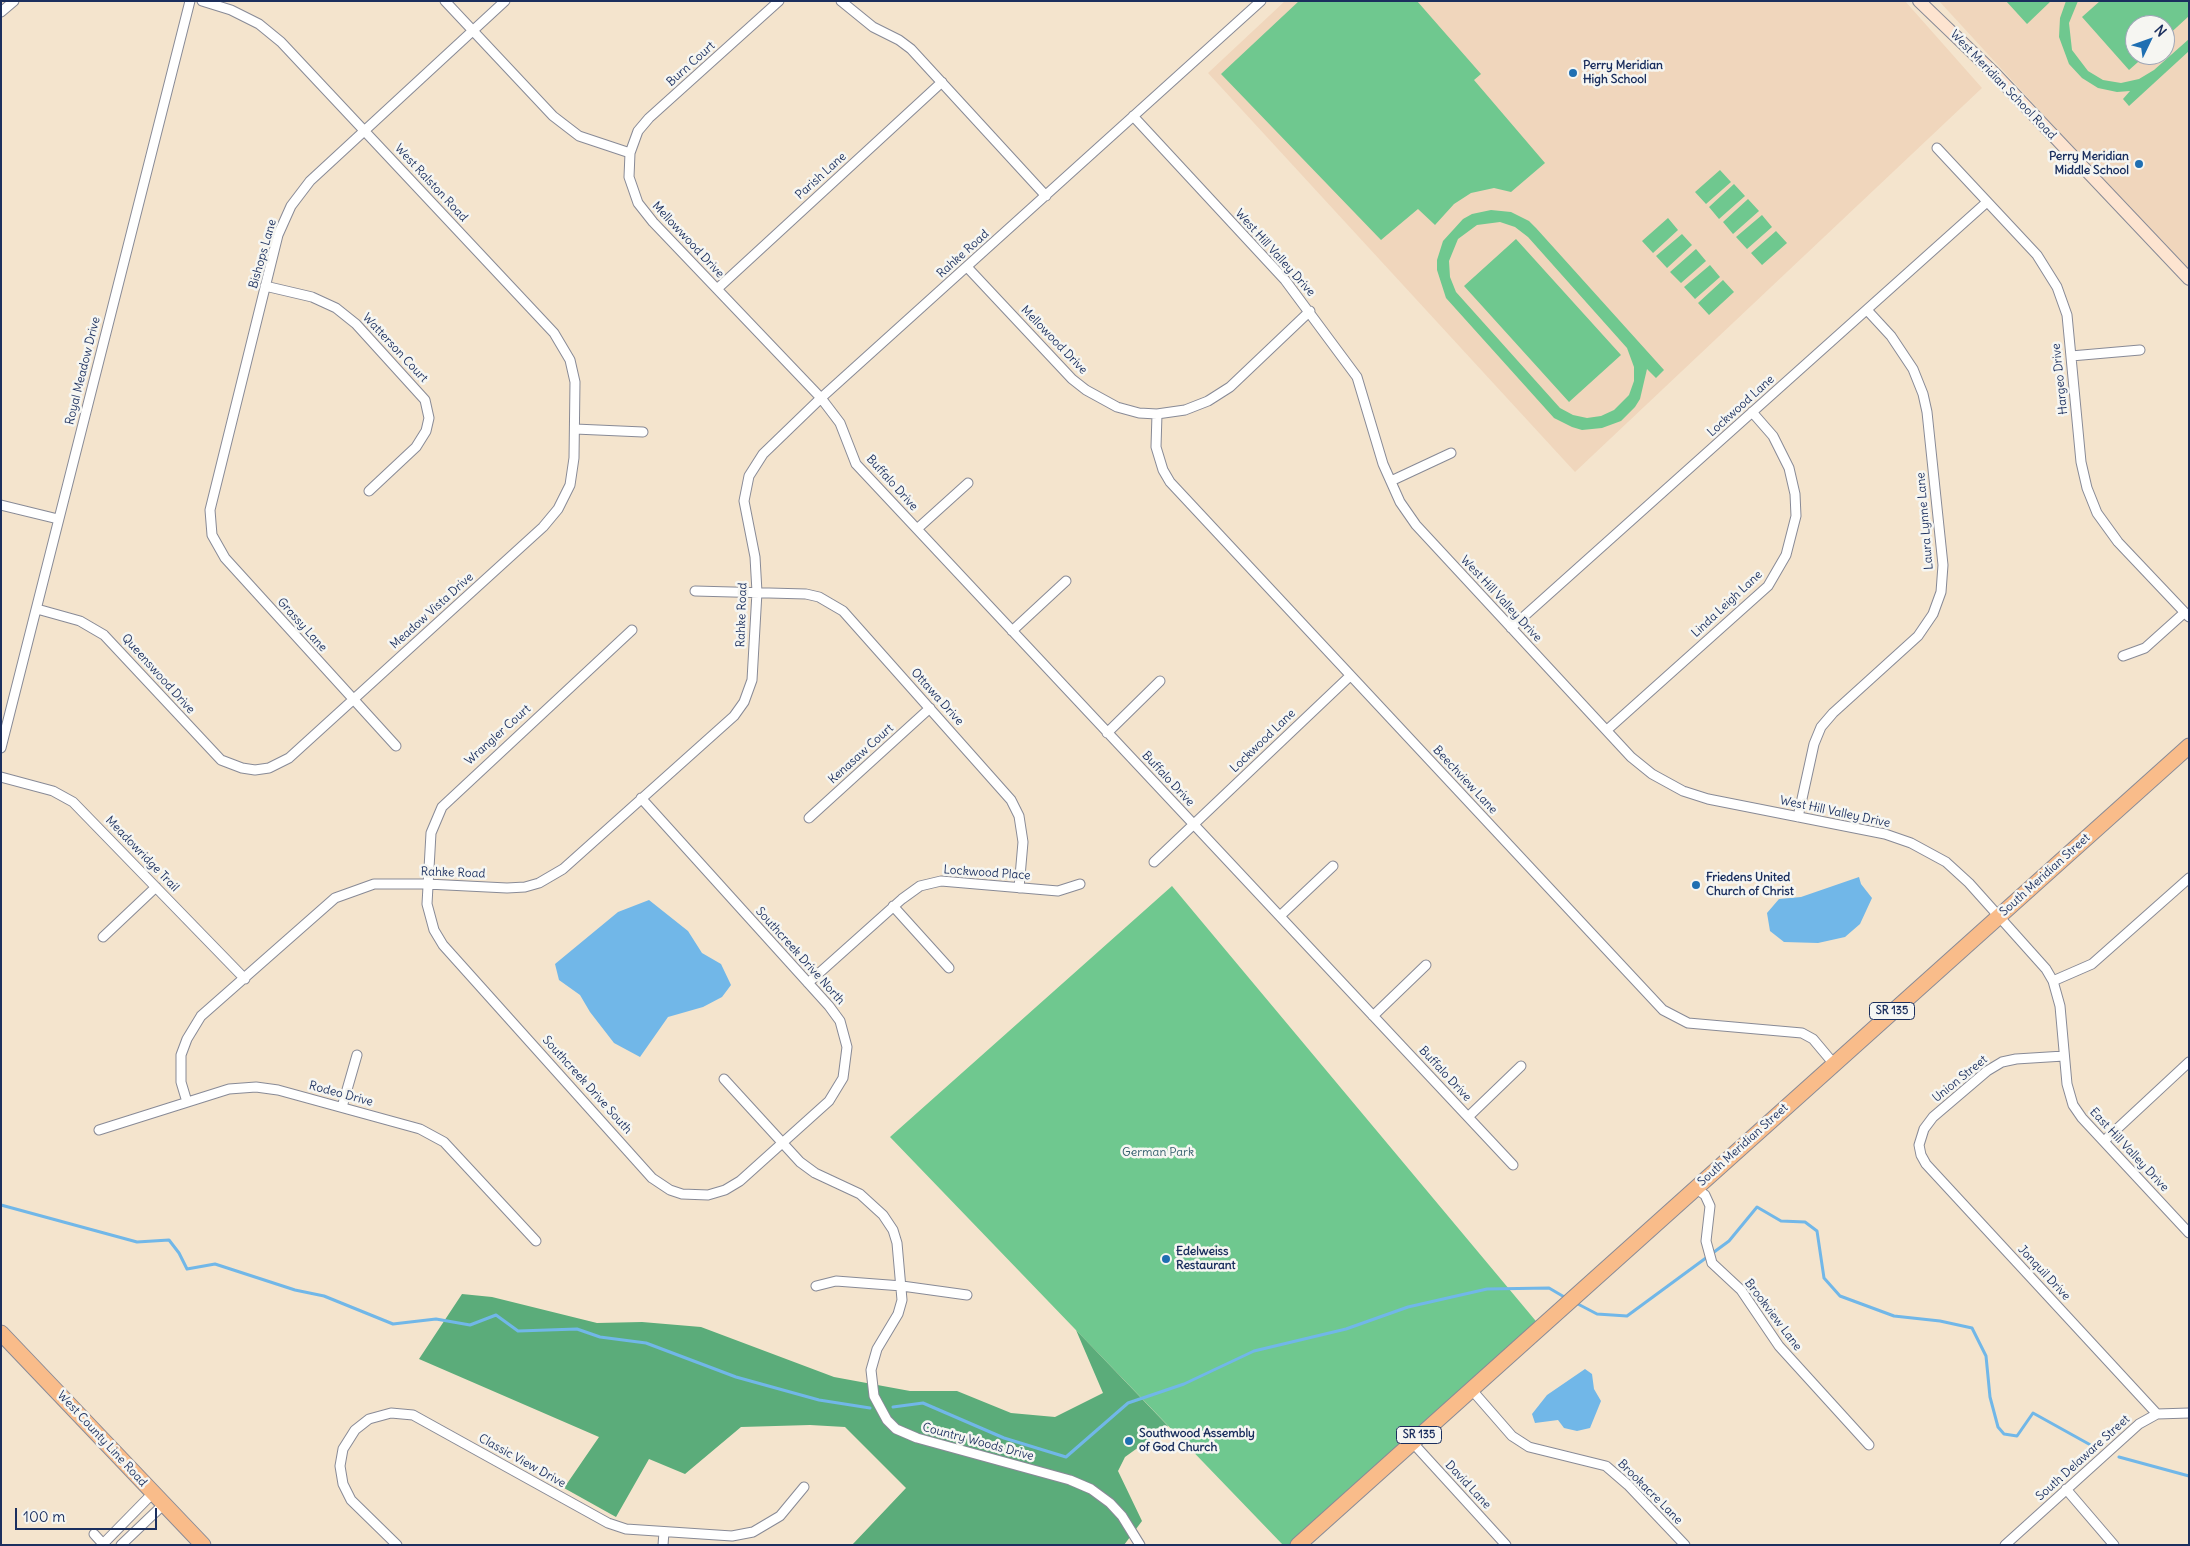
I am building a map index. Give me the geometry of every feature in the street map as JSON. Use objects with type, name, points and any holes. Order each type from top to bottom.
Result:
[{"type":"main road","name":"West Meridian School Road","points":[[1919,1],[1995,74],[2189,278]]},
{"type":"main road","name":"South Meridian Street","points":[[1298,1545],[2189,746]]},
{"type":"main road","name":"West County Line Road","points":[[1,1333],[202,1545]]},
{"type":"street","points":[[1,12],[14,1]]},
{"type":"street","name":"Royal Meadow Drive","points":[[1,748],[190,1]]},
{"type":"street","name":"West Ralston Road","points":[[202,1],[231,10],[259,24],[281,42],[560,340],[574,373],[575,429]]},
{"type":"street","points":[[445,1],[553,116],[579,136],[630,153]]},
{"type":"street","name":"Bishops Lane","points":[[210,510],[278,235],[291,206],[310,181],[505,1]]},
{"type":"street","name":"Burn Court","points":[[630,153],[638,131],[649,118],[779,1]]},
{"type":"street","points":[[841,1],[873,27],[899,40],[911,49],[1046,196]]},
{"type":"street","name":"Rahke Road","points":[[187,1102],[180,1069],[186,1038],[202,1016],[334,898],[374,884],[427,884],[508,888],[525,887],[539,883],[563,869],[734,716],[744,702],[752,680],[757,592],[755,557],[744,501],[748,476],[763,454],[821,398],[1261,1]]},
{"type":"street","name":"Parish Lane","points":[[716,288],[942,82]]},
{"type":"street","name":"West Hill Valley Drive","points":[[1133,116],[1285,280],[1310,311],[1356,377],[1383,464],[1400,502],[1416,525],[1631,757],[1652,774],[1683,791],[1708,799],[1885,834],[1911,843],[1946,862],[1999,916]]},
{"type":"street","name":"Hargeo Drive","points":[[1937,148],[2037,255],[2058,287],[2067,315],[2081,462],[2087,488],[2098,513],[2118,542],[2187,615]]},
{"type":"street","name":"Mellowwood Drive","points":[[630,153],[629,177],[638,203],[653,222],[821,398]]},
{"type":"street","name":"Lockwood Lane","points":[[1511,628],[1987,202]]},
{"type":"street","name":"Mellowood Drive","points":[[967,267],[1072,379],[1086,390],[1117,407],[1139,413],[1157,414],[1184,410],[1208,401],[1230,387],[1310,311]]},
{"type":"street","name":"Watterson Court","points":[[266,286],[312,297],[336,308],[356,324],[425,400],[429,418],[426,431],[416,447],[369,491]]},
{"type":"street","name":"Laura Lynne Lane","points":[[1798,817],[1814,744],[1822,727],[1834,713],[1918,636],[1934,614],[1941,592],[1942,565],[1923,394],[1913,369],[1891,336],[1867,310]]},
{"type":"street","points":[[2070,356],[2140,350]]},
{"type":"street","name":"Buffalo Drive","points":[[821,398],[840,424],[856,464],[1513,1166]]},
{"type":"street","name":"Linda Leigh Lane","points":[[1606,730],[1768,586],[1786,555],[1796,516],[1795,494],[1790,468],[1773,436],[1752,412]]},
{"type":"street","name":"Beechview Lane","points":[[1157,414],[1156,448],[1163,470],[1170,482],[1663,1010],[1688,1023],[1802,1032],[1813,1038],[1834,1064]]},
{"type":"street","points":[[575,429],[643,432]]},
{"type":"street","name":"Meadow Vista Drive","points":[[251,770],[269,768],[285,761],[550,520],[560,506],[570,485],[574,458],[575,429]]},
{"type":"street","points":[[1392,481],[1451,453]]},
{"type":"street","points":[[916,529],[968,483]]},
{"type":"street","points":[[1,504],[58,519]]},
{"type":"street","name":"Grassy Lane","points":[[210,510],[212,535],[225,558],[396,746]]},
{"type":"street","points":[[1012,631],[1066,581]]},
{"type":"street","name":"Ottawa Drive","points":[[695,591],[806,594],[832,603],[843,611],[1010,800],[1019,816],[1023,842],[1018,888]]},
{"type":"street","name":"Queenswood Drive","points":[[37,609],[80,621],[101,632],[112,641],[218,757],[234,766],[251,770]]},
{"type":"street","points":[[2123,656],[2145,648],[2187,615]]},
{"type":"street","name":"Wrangler Court","points":[[427,884],[431,833],[442,807],[632,630]]},
{"type":"street","name":"Lockwood Lane","points":[[1154,862],[1350,676]]},
{"type":"street","points":[[1107,732],[1160,681]]},
{"type":"street","name":"Kenasaw Court","points":[[809,818],[930,708]]},
{"type":"street","name":"Meadowridge Trail","points":[[1,777],[53,791],[73,802],[244,979]]},
{"type":"street","name":"Southcreek Drive North","points":[[641,798],[840,1021],[847,1047],[846,1069],[829,1100],[782,1142]]},
{"type":"street","points":[[1280,916],[1333,866]]},
{"type":"street","points":[[2053,981],[2090,965],[2189,878]]},
{"type":"street","name":"Lockwood Place","points":[[808,983],[894,906],[920,886],[941,881],[1058,891],[1080,884]]},
{"type":"street","name":"Southcreek Drive South","points":[[427,884],[429,917],[443,945],[659,1183],[682,1194],[700,1196],[717,1193],[740,1181],[782,1142]]},
{"type":"street","points":[[103,938],[156,887]]},
{"type":"street","points":[[894,906],[949,968]]},
{"type":"street","name":"East Hill Valley Drive","points":[[1999,916],[2046,969],[2053,981],[2060,1006],[2067,1084],[2073,1105],[2082,1118],[2189,1233]]},
{"type":"street","points":[[1373,1016],[1426,965]]},
{"type":"street","points":[[342,1107],[357,1055]]},
{"type":"street","name":"Union Street","points":[[1919,1145],[1924,1129],[1933,1117],[1987,1071],[2002,1062],[2016,1059],[2064,1056]]},
{"type":"street","points":[[2104,1141],[2189,1062]]},
{"type":"street","points":[[1468,1117],[1521,1066]]},
{"type":"street","name":"Country Woods Drive","points":[[724,1079],[800,1162],[815,1173],[860,1194],[883,1215],[897,1243],[902,1300],[898,1314],[877,1349],[871,1370],[874,1396],[887,1420],[896,1429],[916,1438],[1070,1480],[1091,1489],[1110,1503],[1122,1516],[1140,1545]]},
{"type":"street","name":"Rodeo Drive","points":[[99,1130],[230,1089],[256,1087],[278,1090],[420,1129],[444,1142],[536,1241]]},
{"type":"street","name":"Jonquil Drive","points":[[1919,1145],[1921,1155],[1926,1164],[2157,1414]]},
{"type":"street","name":"Brookview Lane","points":[[1695,1188],[1705,1195],[1710,1206],[1706,1236],[1710,1258],[1741,1290],[1779,1346],[1869,1445]]},
{"type":"street","points":[[816,1286],[836,1281],[902,1286],[967,1295]]},
{"type":"street","name":"Brookacre Lane","points":[[1470,1389],[1512,1436],[1528,1446],[1606,1466],[1628,1484],[1685,1545]]},
{"type":"street","name":"Classic View Drive","points":[[397,1545],[351,1500],[343,1484],[340,1466],[343,1449],[355,1430],[369,1419],[391,1413],[413,1416],[608,1523],[626,1529],[732,1536],[754,1532],[780,1516],[804,1487]]},
{"type":"street","name":"South Delaware Street","points":[[2005,1545],[2139,1424],[2157,1414],[2189,1413]]},
{"type":"street","name":"David Lane","points":[[1412,1442],[1506,1545]]},
{"type":"street","points":[[2066,1489],[2114,1545]]},
{"type":"street","points":[[94,1534],[103,1544],[158,1499]]},
{"type":"street","points":[[121,1545],[158,1499]]},
{"type":"street","points":[[663,1545],[664,1532]]},
{"type":"shaded area","name":"Perry Meridian High School","points":[[1285,1],[1905,1],[1982,88],[1575,472],[1208,73]]},
{"type":"shaded area","name":"Perry Meridian Middle School","points":[[1939,1],[2189,1],[2189,273]]},
{"type":"green space","points":[[1299,1],[1417,1],[1481,74],[1474,80],[1545,163],[1511,192],[1494,188],[1471,193],[1454,204],[1435,225],[1418,209],[1381,240],[1221,74]]},
{"type":"green space","points":[[2006,1],[2051,1],[2027,24]]},
{"type":"green space","points":[[2066,1],[2078,1],[2069,23],[2072,50],[2088,71],[2103,80],[2121,83],[2139,79],[2160,65],[2174,65],[2129,106],[2123,99],[2130,91],[2117,92],[2098,88],[2082,78],[2069,64],[2059,37],[2060,18]]},
{"type":"green space","points":[[2100,1],[2189,1],[2189,16],[2175,29],[2175,15],[2125,15],[2125,65],[2135,65],[2129,70],[2082,17]]},
{"type":"green space","points":[[2189,39],[2189,51],[2175,64],[2175,51]]},
{"type":"green space","points":[[1720,170],[1731,182],[1706,204],[1695,192]]},
{"type":"green space","points":[[1734,184],[1745,196],[1719,219],[1709,207]]},
{"type":"green space","points":[[1748,199],[1759,211],[1733,234],[1723,222]]},
{"type":"green space","points":[[1491,210],[1511,212],[1529,221],[1664,370],[1656,378],[1647,369],[1640,399],[1621,421],[1602,428],[1582,430],[1554,418],[1446,298],[1437,270],[1437,260],[1443,241],[1463,219],[1472,214]],"holes":[[[1500,222],[1515,227],[1528,237],[1627,348],[1634,367],[1634,381],[1629,395],[1614,410],[1601,416],[1587,418],[1573,415],[1560,408],[1456,292],[1450,277],[1449,261],[1458,239],[1477,225]]]},
{"type":"green space","points":[[1762,215],[1772,227],[1747,249],[1736,237]]},
{"type":"green space","points":[[1668,218],[1678,230],[1653,253],[1642,241]]},
{"type":"green space","points":[[1776,231],[1787,243],[1762,265],[1751,253]]},
{"type":"green space","points":[[1682,234],[1692,245],[1667,268],[1656,256]]},
{"type":"green space","points":[[1516,239],[1621,355],[1569,402],[1464,286]]},
{"type":"green space","points":[[1696,249],[1706,261],[1681,283],[1670,272]]},
{"type":"green space","points":[[1710,265],[1720,277],[1695,299],[1684,287]]},
{"type":"green space","points":[[1723,280],[1734,292],[1709,315],[1698,303]]},
{"type":"green space","name":"German Park","points":[[1172,886],[1540,1326],[1298,1545],[1283,1545],[890,1137]]},
{"type":"green space","points":[[462,1294],[492,1297],[597,1323],[642,1322],[701,1327],[834,1377],[910,1391],[957,1391],[1011,1413],[1055,1417],[1103,1393],[1076,1330],[1168,1426],[1125,1457],[1118,1471],[1142,1521],[1124,1545],[852,1545],[906,1488],[845,1427],[810,1425],[741,1427],[685,1474],[649,1459],[616,1517],[564,1488],[599,1437],[419,1359]]},
{"type":"water","points":[[1859,877],[1861,884],[1872,898],[1860,924],[1845,937],[1818,943],[1784,942],[1770,931],[1767,913],[1779,899],[1801,897]]},
{"type":"water","points":[[649,900],[688,931],[702,953],[721,964],[731,985],[722,997],[703,1007],[668,1017],[640,1057],[614,1043],[590,1012],[580,995],[559,980],[555,964],[618,912]]},
{"type":"water","points":[[1585,1369],[1592,1374],[1594,1389],[1601,1401],[1590,1428],[1577,1431],[1564,1428],[1558,1420],[1535,1423],[1532,1414],[1547,1395]]},
{"type":"waterway","points":[[1,1205],[137,1242],[169,1240],[179,1253],[187,1269],[215,1264],[295,1290],[324,1296],[393,1324],[436,1319],[470,1325],[496,1315],[518,1331],[577,1329],[600,1337],[646,1343],[736,1377],[819,1400],[870,1408]]},
{"type":"waterway","points":[[1576,1303],[1597,1314],[1627,1316],[1729,1241],[1757,1207],[1781,1221],[1805,1222],[1817,1231],[1824,1278],[1840,1296],[1894,1316],[1940,1321],[1972,1328],[1986,1356],[1990,1397],[1998,1427],[2004,1434],[2017,1436],[2033,1413],[2096,1448]]},
{"type":"waterway","points":[[893,1407],[923,1403],[1004,1438],[1066,1457],[1128,1403],[1184,1384],[1254,1351],[1346,1329],[1408,1307],[1487,1289],[1549,1288],[1566,1298]]},
{"type":"waterway","points":[[2119,1457],[2189,1476]]},
{"type":"place","name":"Perry Meridian High School","points":[[1573,73]]},
{"type":"place","name":"Perry Meridian Middle School","points":[[2139,164]]},
{"type":"place","name":"Friedens United Church of Christ","points":[[1696,885]]},
{"type":"place","name":"Edelweiss Restaurant","points":[[1166,1259]]},
{"type":"place","name":"Southwood Assembly of God Church","points":[[1129,1441]]}]
